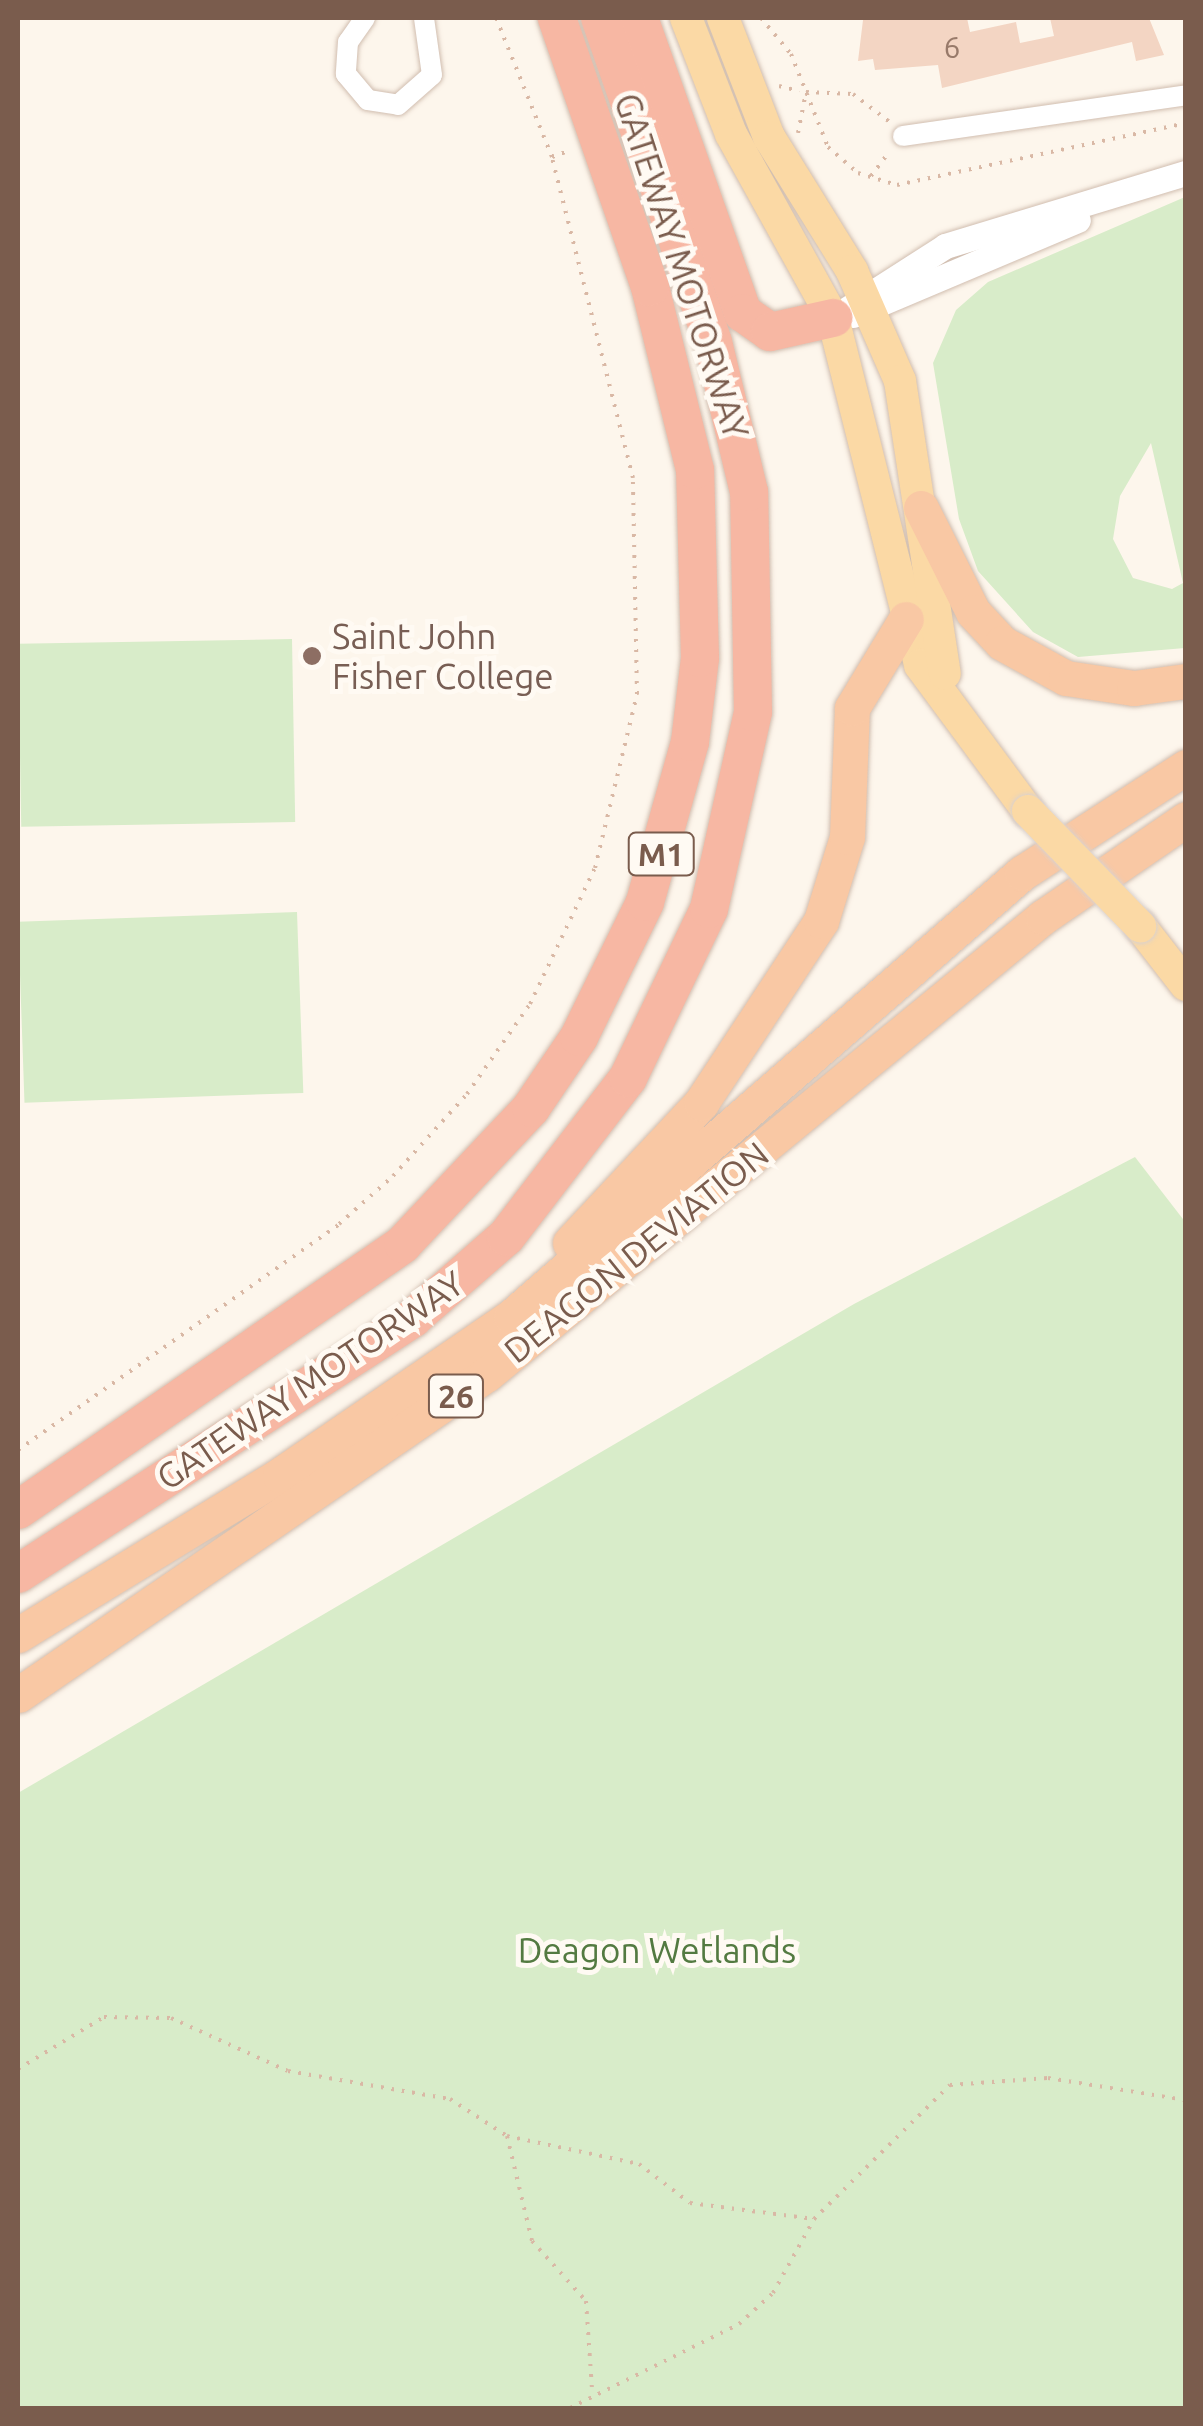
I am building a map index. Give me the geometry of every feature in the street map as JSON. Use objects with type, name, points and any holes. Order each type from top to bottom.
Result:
[{"type":"highway","name":"GATEWAY MOTORWAY","points":[[18,1510],[260,1350],[416,1232],[531,1108],[579,1036],[645,902],[690,742],[700,658],[694,470],[650,287],[557,18]]},
{"type":"highway","name":"GATEWAY MOTORWAY","points":[[18,1574],[413,1318],[506,1237],[574,1156],[678,988],[734,818],[752,712],[755,546],[730,400],[600,18]]},
{"type":"highway","points":[[639,18],[743,313],[770,332],[833,318]]},
{"type":"highway","points":[[921,508],[972,612],[1002,643],[1066,678],[1134,688],[1186,681]]},
{"type":"highway","points":[[512,1317],[529,1279],[628,1188],[701,1103],[821,920],[847,837],[852,708],[906,618]]},
{"type":"highway","name":"DEAGON DEVIATION","points":[[18,1634],[280,1476],[512,1317],[983,904],[1186,767]]},
{"type":"highway","name":"DEAGON DEVIATION","points":[[18,1695],[486,1374],[1028,929],[1186,819]]},
{"type":"highway","points":[[1148,844],[1186,841]]},
{"type":"main road","points":[[686,18],[731,134],[833,318],[906,618],[932,689],[1028,811],[1181,972]]},
{"type":"main road","points":[[723,18],[784,167],[868,302],[910,418],[929,612],[952,712]]},
{"type":"street","points":[[365,18],[348,42],[346,74],[368,100],[398,106],[432,74],[424,18]]},
{"type":"street","points":[[903,136],[1186,94]]},
{"type":"street","points":[[833,318],[1081,219],[1100,201],[1186,172]]},
{"type":"path","points":[[18,1450],[310,1245],[394,1176],[467,1094],[530,1004],[595,868],[637,694],[640,550],[633,478],[552,157],[496,18]]},
{"type":"path","points":[[761,18],[828,146],[870,177],[896,185],[1186,123]]},
{"type":"path","points":[[782,101],[773,85],[854,94],[903,136],[870,177]]},
{"type":"path","points":[[789,117],[801,132],[802,91]]},
{"type":"path","points":[[552,157],[576,149]]},
{"type":"path","points":[[18,2069],[104,2018],[171,2018],[288,2071],[450,2099],[507,2136],[638,2164],[690,2203],[814,2219]]},
{"type":"path","points":[[570,2408],[592,2390],[739,2324],[773,2293],[814,2219],[950,2085],[1048,2078],[1186,2100]]},
{"type":"path","points":[[507,2136],[532,2241],[586,2301],[592,2390]]},
{"type":"green space","points":[[1185,197],[1185,648],[1078,657],[1033,632],[978,571],[959,519],[933,363],[956,310],[988,282]],"holes":[[[1151,443],[1183,583],[1172,589],[1133,578],[1113,539],[1120,496]]]},
{"type":"green space","points":[[292,639],[295,822],[21,827],[18,644]]},
{"type":"green space","points":[[297,912],[303,1093],[24,1103],[18,922]]},
{"type":"green space","name":"Deagon Wetlands","points":[[1135,1157],[1186,1223],[1185,2408],[18,2408],[18,1793],[854,1304]]},
{"type":"building","points":[[967,18],[970,32],[1016,22],[1020,43],[1054,36],[1050,18],[1149,18],[1164,55],[1136,61],[1132,42],[942,88],[938,65],[875,70],[873,59],[858,61],[863,20]]},
{"type":"place","name":"Saint John Fisher College","points":[[312,656]]}]
